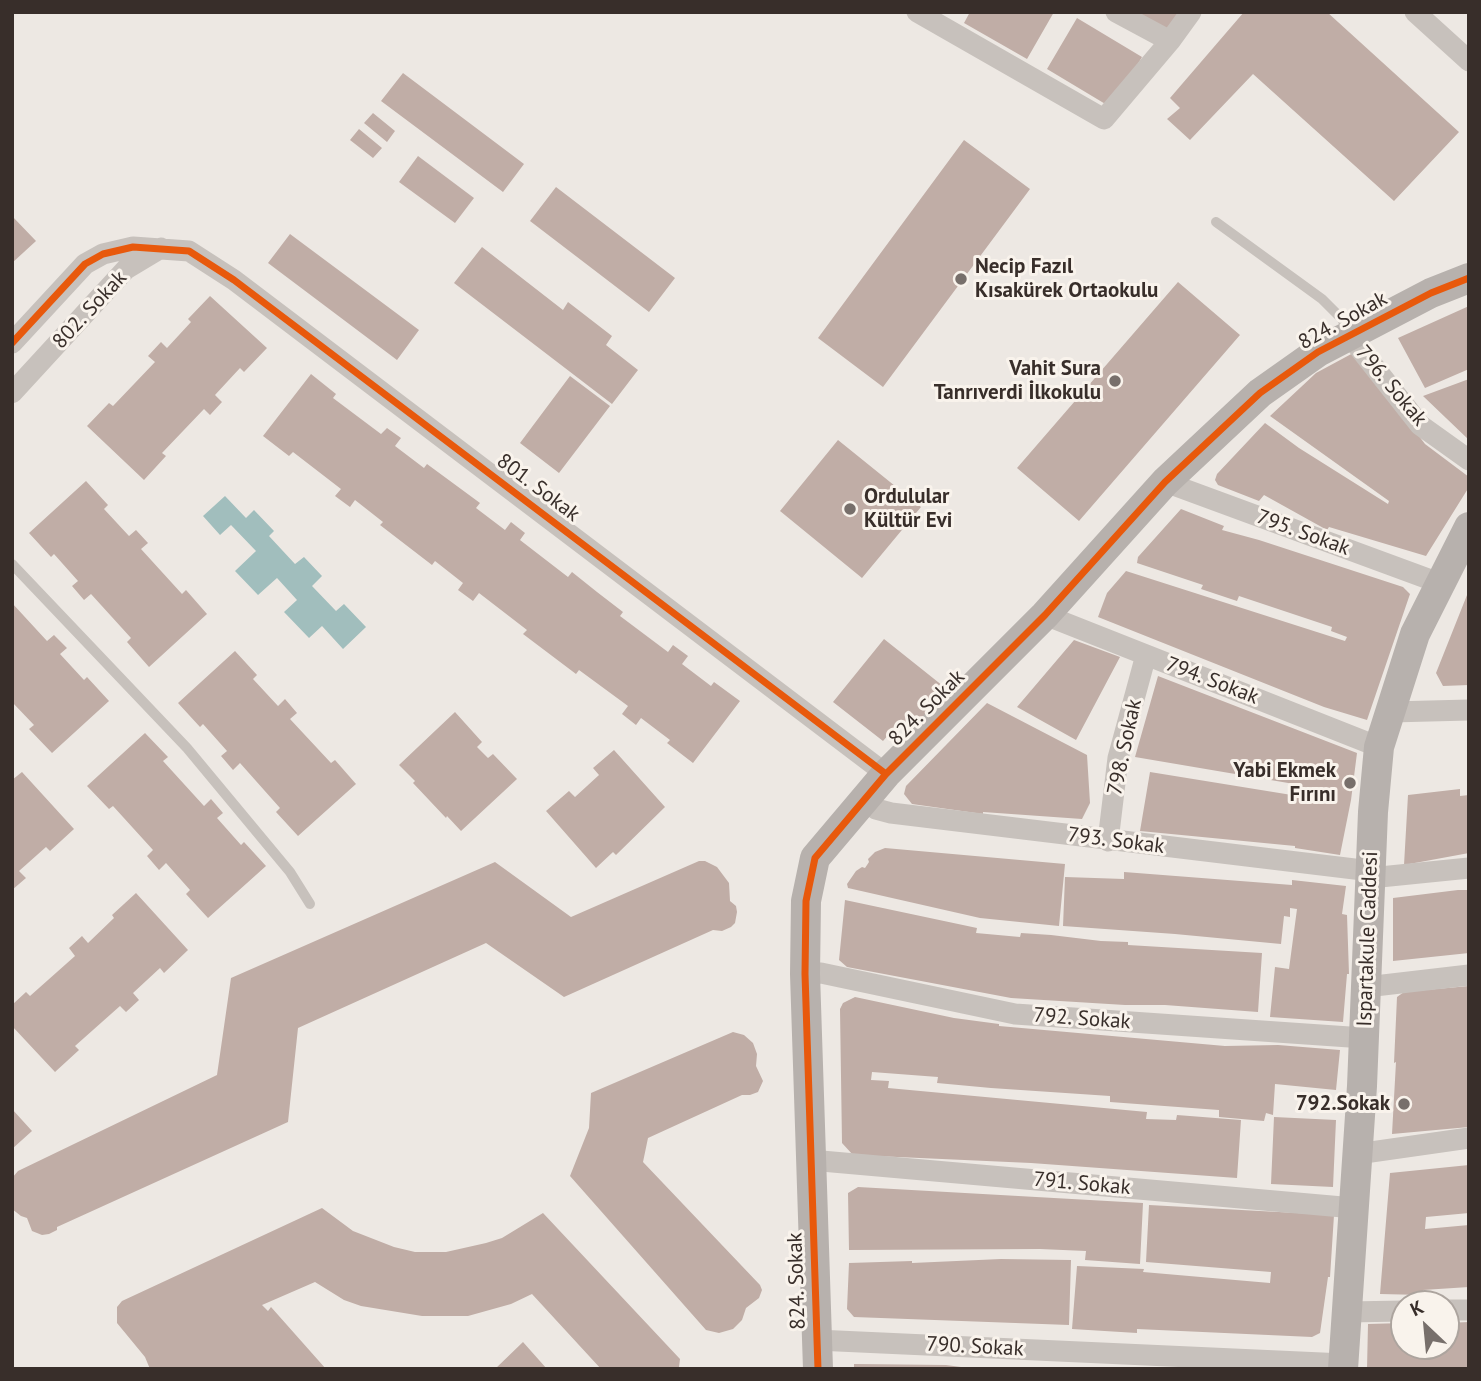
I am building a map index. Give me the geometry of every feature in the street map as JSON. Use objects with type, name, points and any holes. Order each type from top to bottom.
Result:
[{"type":"street","points":[[916,12],[1104,119],[1191,12]]},
{"type":"street","points":[[1116,12],[1170,41]]},
{"type":"street","points":[[1415,12],[1469,61]]},
{"type":"street","name":"802. Sokak","points":[[12,343],[85,264],[103,254],[133,247],[161,248]]},
{"type":"street","name":"802. Sokak","points":[[12,393],[126,269],[161,248]]},
{"type":"street","name":"801. Sokak","points":[[161,248],[189,250],[234,280],[886,774]]},
{"type":"street","name":"824. Sokak","points":[[817,1354],[804,974],[806,901],[816,858],[839,827],[886,774],[1045,615],[1165,482],[1260,393],[1318,352],[1431,293],[1469,278]]},
{"type":"street","name":"796. Sokak","points":[[1349,335],[1420,425],[1469,460]]},
{"type":"street","name":"795. Sokak","points":[[1165,482],[1442,583]]},
{"type":"street","name":"Ispartakule Caddesi","points":[[1343,1366],[1379,747],[1415,634],[1469,527]]},
{"type":"street","name":"794. Sokak","points":[[1045,615],[1379,747]]},
{"type":"street","name":"798. Sokak","points":[[1108,841],[1118,758],[1146,655]]},
{"type":"street","points":[[1391,712],[1469,710]]},
{"type":"street","name":"793. Sokak","points":[[865,800],[876,808],[891,813],[1371,875],[1469,868]]},
{"type":"street","name":"792. Sokak","points":[[804,974],[821,973],[1015,1014],[1364,1038]]},
{"type":"street","points":[[1366,987],[1469,975]]},
{"type":"street","points":[[1357,1154],[1469,1138]]},
{"type":"street","name":"791. Sokak","points":[[810,1160],[1354,1208]]},
{"type":"street","points":[[1347,1312],[1390,1311]]},
{"type":"street","name":"790. Sokak","points":[[817,1354],[1343,1366]]},
{"type":"lane","points":[[1216,222],[1322,299],[1342,319],[1349,335]]},
{"type":"lane","points":[[12,564],[187,748],[290,872],[310,904]]},
{"type":"water","points":[[225,496],[246,518],[254,510],[274,531],[269,536],[295,564],[304,557],[322,576],[312,586],[336,611],[344,604],[366,627],[343,649],[322,626],[309,638],[284,612],[297,600],[277,578],[258,595],[235,571],[256,551],[231,525],[220,535],[203,516]]},
{"type":"building","points":[[970,12],[1054,12],[1027,59],[964,23]]},
{"type":"building","points":[[1132,12],[1182,12],[1170,34]]},
{"type":"building","points":[[1244,12],[1327,12],[1459,132],[1394,201],[1253,74],[1190,140],[1167,119],[1180,108],[1170,98]]},
{"type":"building","points":[[1077,18],[1142,57],[1112,108],[1047,69]]},
{"type":"building","points":[[403,73],[524,164],[503,192],[381,101]]},
{"type":"building","points":[[373,113],[395,131],[387,142],[364,123]]},
{"type":"building","points":[[359,129],[382,148],[373,158],[350,140]]},
{"type":"building","points":[[964,140],[1030,189],[883,387],[818,338]]},
{"type":"building","points":[[418,156],[474,198],[455,223],[399,182]]},
{"type":"building","points":[[556,187],[675,278],[649,312],[530,221]]},
{"type":"building","points":[[12,216],[36,241],[12,263]]},
{"type":"building","points":[[290,234],[419,330],[397,360],[268,263]]},
{"type":"building","points":[[482,247],[563,310],[568,302],[612,336],[606,345],[638,370],[612,404],[454,283]]},
{"type":"building","points":[[1178,282],[1240,335],[1079,521],[1017,468]]},
{"type":"building","points":[[210,296],[267,348],[244,372],[240,368],[215,395],[222,402],[210,415],[204,409],[162,453],[166,456],[144,480],[87,426],[109,403],[113,406],[155,362],[148,356],[161,342],[167,348],[191,322],[188,319]]},
{"type":"building","points":[[1469,306],[1469,369],[1425,388],[1398,338]]},
{"type":"building","points":[[1355,352],[1425,444],[1469,477],[1469,487],[1426,556],[1329,527],[1327,530],[1264,495],[1259,501],[1218,485],[1215,480],[1217,474],[1265,423],[1299,448],[1388,504],[1389,501],[1270,416],[1316,373]]},
{"type":"building","points":[[311,374],[336,394],[333,398],[381,434],[387,428],[401,438],[395,446],[424,468],[427,464],[480,503],[476,508],[505,530],[511,522],[525,533],[520,540],[568,577],[572,572],[623,612],[620,616],[668,652],[673,645],[688,656],[682,664],[711,686],[714,682],[740,701],[693,763],[667,743],[670,740],[641,718],[636,725],[622,714],[628,706],[579,670],[576,674],[523,634],[527,630],[479,593],[473,601],[458,590],[463,583],[435,561],[432,565],[380,525],[383,522],[355,500],[350,507],[335,496],[341,489],[293,452],[289,456],[263,436]]},
{"type":"building","points":[[570,376],[610,406],[559,473],[520,443]]},
{"type":"building","points":[[1469,379],[1469,440],[1423,396]]},
{"type":"building","name":"Ordulular Kültür Evi","points":[[838,440],[921,507],[862,578],[780,511]]},
{"type":"building","points":[[86,481],[108,505],[104,509],[129,536],[136,530],[148,543],[141,549],[182,594],[186,590],[207,614],[149,667],[127,642],[131,638],[91,594],[84,600],[72,586],[78,581],[54,554],[51,557],[29,533]]},
{"type":"building","points":[[1181,509],[1224,526],[1222,530],[1403,587],[1410,594],[1367,720],[1324,707],[1098,617],[1107,593],[1126,571],[1345,641],[1347,637],[1331,631],[1332,627],[1239,596],[1237,601],[1201,589],[1203,585],[1137,563],[1138,557]]},
{"type":"building","points":[[1469,590],[1469,685],[1443,686],[1436,673]]},
{"type":"building","points":[[12,603],[47,641],[54,635],[67,648],[60,654],[84,680],[87,677],[109,701],[52,753],[29,729],[34,725],[12,702]]},
{"type":"building","points":[[884,639],[948,690],[922,719],[919,716],[914,721],[908,718],[903,727],[898,724],[883,741],[833,702]]},
{"type":"building","points":[[1074,640],[1120,657],[1076,740],[1017,707]]},
{"type":"building","points":[[235,651],[257,675],[253,679],[278,706],[285,699],[297,713],[290,719],[331,763],[335,760],[356,784],[298,836],[276,812],[280,808],[240,763],[233,770],[221,756],[227,751],[203,724],[200,727],[178,703]]},
{"type":"building","points":[[1158,676],[1357,753],[1340,855],[1295,846],[1140,831],[1150,772],[1304,797],[1305,793],[1299,792],[1300,785],[1135,757]]},
{"type":"building","points":[[987,703],[1087,755],[1090,803],[1082,819],[983,814],[912,804],[904,794],[906,786]]},
{"type":"building","points":[[455,712],[482,742],[477,747],[488,758],[493,754],[517,779],[461,831],[413,783],[415,781],[399,765]]},
{"type":"building","points":[[145,733],[168,757],[163,761],[204,806],[211,799],[223,813],[217,818],[241,845],[244,842],[266,866],[208,918],[186,894],[190,890],[166,863],[159,870],[147,856],[153,850],[113,806],[109,809],[87,786]]},
{"type":"building","points":[[614,750],[665,807],[616,855],[613,852],[596,868],[546,811],[569,791],[575,797],[599,775],[593,768]]},
{"type":"building","points":[[22,772],[74,829],[50,851],[46,847],[19,871],[26,878],[12,890],[12,780]]},
{"type":"building","points":[[1460,789],[1460,796],[1469,795],[1469,853],[1404,865],[1408,795]]},
{"type":"building","points":[[885,848],[1065,864],[1059,926],[980,918],[848,888],[847,884],[856,871],[865,868],[868,859],[875,852]]},
{"type":"building","points":[[699,861],[717,867],[729,883],[730,901],[736,906],[737,912],[735,923],[731,927],[722,931],[713,930],[564,997],[486,943],[298,1028],[288,1122],[57,1227],[57,1230],[49,1234],[42,1235],[32,1231],[27,1218],[12,1209],[12,1178],[18,1171],[217,1075],[231,978],[495,862],[571,917]]},
{"type":"building","points":[[1124,872],[1292,885],[1292,880],[1346,886],[1342,914],[1347,915],[1349,974],[1343,1022],[1270,1017],[1275,967],[1289,969],[1297,909],[1290,908],[1290,917],[1284,916],[1281,944],[1063,926],[1065,877],[1124,879]]},
{"type":"building","points":[[1469,890],[1469,953],[1393,961],[1393,898]]},
{"type":"building","points":[[136,893],[188,950],[164,973],[160,968],[133,993],[139,1000],[126,1012],[120,1006],[75,1046],[79,1050],[55,1072],[12,1026],[12,1005],[26,992],[30,996],[75,956],[69,948],[82,936],[88,943]]},
{"type":"building","points":[[845,900],[977,928],[976,933],[1020,937],[1021,933],[1051,935],[1128,942],[1128,945],[1262,953],[1258,1012],[1011,998],[847,967],[839,960]]},
{"type":"building","points":[[1469,986],[1469,1127],[1392,1134],[1397,997],[1404,992]]},
{"type":"building","points":[[855,997],[999,1026],[1225,1046],[1278,1045],[1340,1050],[1336,1090],[1275,1084],[1273,1115],[1266,1113],[1264,1121],[1219,1117],[1219,1110],[1110,1102],[1110,1096],[937,1083],[938,1077],[872,1072],[871,1080],[889,1081],[888,1088],[1147,1112],[1146,1119],[1176,1120],[1177,1115],[1241,1120],[1237,1178],[1031,1163],[853,1155],[842,1143],[840,1009],[843,1003]]},
{"type":"building","points":[[733,1032],[744,1035],[753,1043],[757,1054],[756,1066],[763,1081],[758,1092],[742,1095],[648,1138],[643,1162],[760,1285],[762,1290],[759,1298],[746,1308],[742,1320],[733,1329],[719,1333],[706,1330],[570,1176],[589,1128],[591,1093]]},
{"type":"building","points":[[12,1109],[32,1131],[12,1149]]},
{"type":"building","points":[[1274,1117],[1336,1120],[1333,1187],[1271,1184]]},
{"type":"building","points":[[1469,1165],[1469,1213],[1426,1217],[1425,1229],[1469,1225],[1469,1287],[1390,1290],[1390,1294],[1380,1294],[1390,1173]]},
{"type":"building","points":[[858,1187],[1143,1203],[1140,1264],[1085,1260],[1086,1251],[849,1250],[848,1193]]},
{"type":"building","points":[[1149,1205],[1334,1215],[1330,1277],[1320,1333],[1312,1337],[1137,1329],[1137,1333],[1072,1329],[1077,1266],[1144,1269],[1143,1272],[1270,1283],[1271,1272],[1146,1262]]},
{"type":"building","points":[[322,1208],[353,1231],[415,1252],[446,1252],[486,1243],[502,1238],[543,1213],[680,1359],[679,1367],[601,1369],[532,1294],[511,1304],[468,1316],[422,1316],[361,1306],[344,1300],[315,1282],[262,1305],[268,1311],[271,1307],[326,1369],[150,1369],[145,1357],[117,1323],[117,1307],[122,1301]]},
{"type":"building","points":[[1071,1260],[1069,1325],[854,1317],[847,1309],[849,1263]]},
{"type":"building","points":[[1460,1322],[1469,1322],[1469,1369],[1367,1369],[1368,1324],[1390,1323],[1390,1360],[1460,1360]]},
{"type":"building","points":[[523,1342],[547,1369],[495,1369]]},
{"type":"building","points":[[854,1364],[946,1365],[961,1369],[854,1369]]},
{"type":"cycle path","points":[[12,343],[85,264],[103,254],[133,247],[189,251],[234,280],[886,774]]},
{"type":"cycle path","points":[[818,1369],[805,974],[806,901],[815,858],[886,774],[1045,615],[1165,482],[1260,393],[1318,352],[1431,293],[1469,278]]},
{"type":"place","name":"Necip Fazıl Kısakürek Ortaokulu","points":[[961,279]]},
{"type":"place","name":"Vahit Sura Tanrıverdi İlkokulu","points":[[1115,381]]},
{"type":"place","name":"Ordulular Kültür Evi","points":[[850,509]]},
{"type":"place","name":"Yabi Ekmek Fırını","points":[[1350,783]]},
{"type":"place","name":"792.Sokak","points":[[1404,1104]]}]
